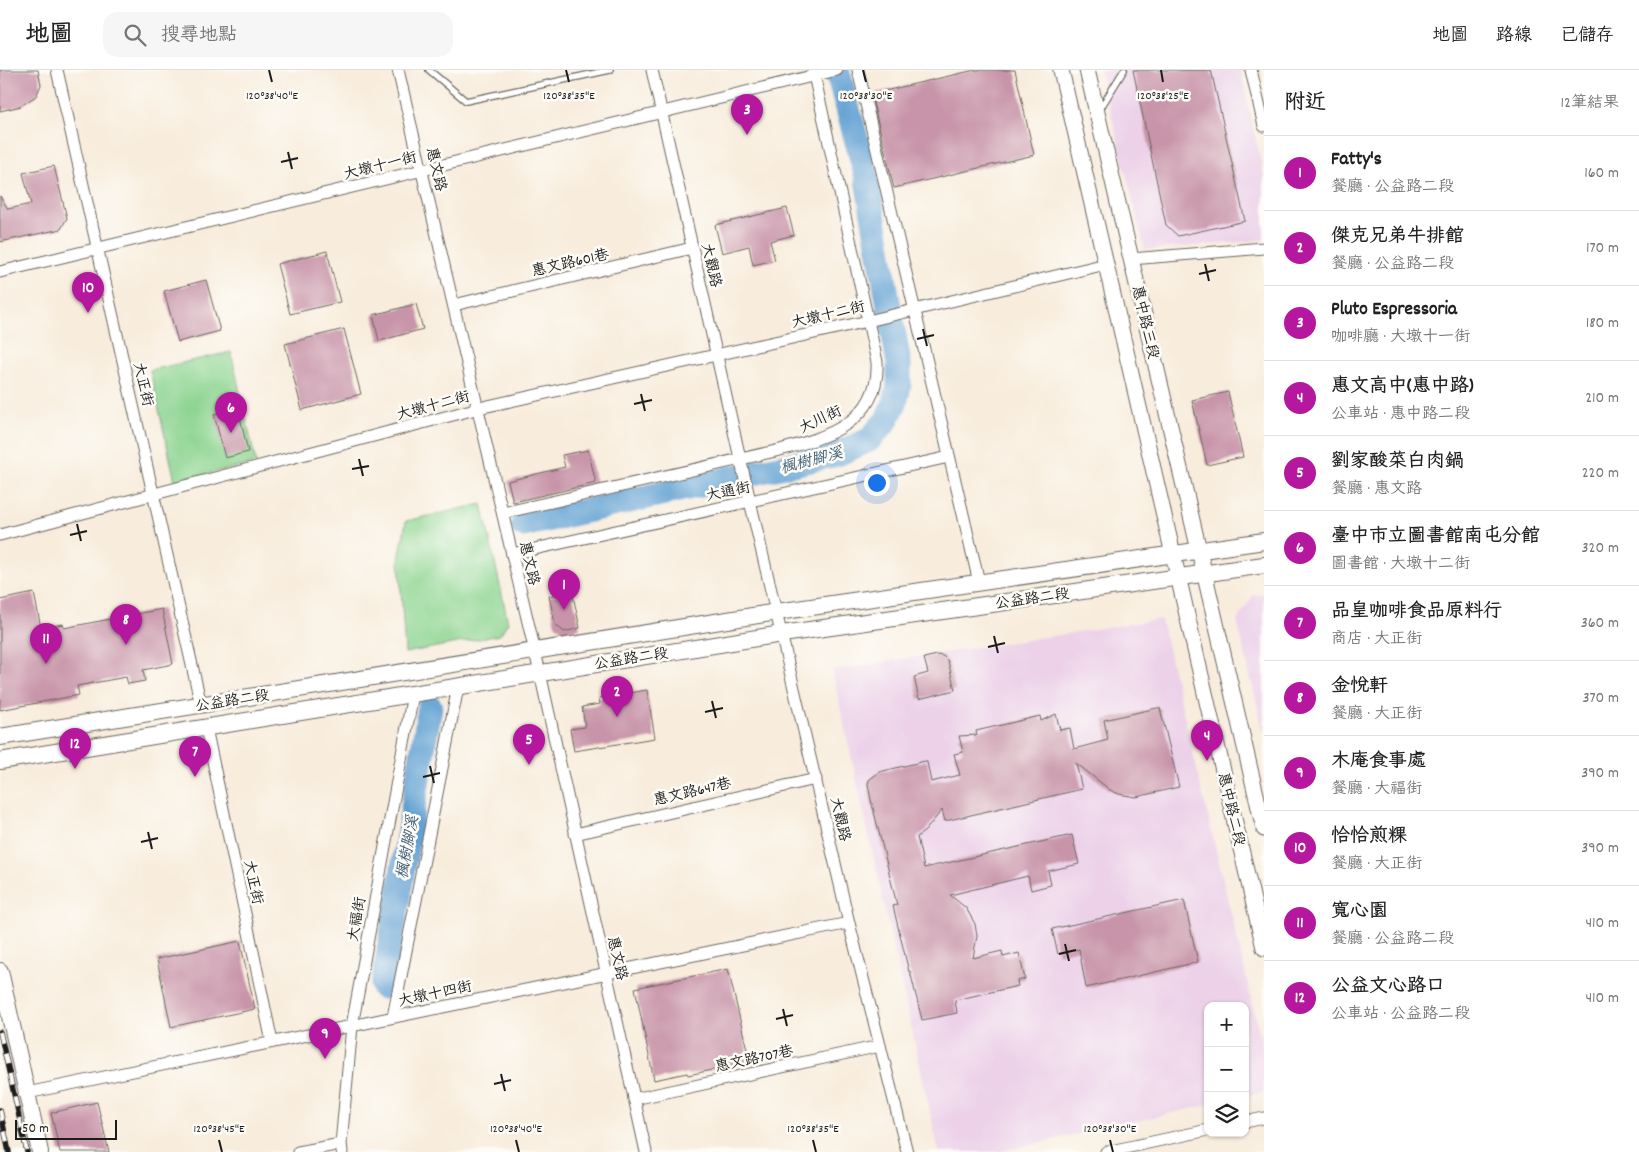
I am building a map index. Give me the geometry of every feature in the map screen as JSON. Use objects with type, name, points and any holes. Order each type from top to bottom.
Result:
[{"type":"main road","name":"公益路二段","points":[[0,737],[777,612],[1264,540]]},
{"type":"main road","name":"公益路二段","points":[[0,761],[782,634],[1264,565]]},
{"type":"main road","points":[[0,971],[40,1152]]},
{"type":"street","name":"大正街","points":[[57,70],[201,705]]},
{"type":"street","name":"惠文路","points":[[398,70],[535,651],[646,1152]]},
{"type":"street","name":"大觀路","points":[[652,70],[741,463],[849,923],[907,1152]]},
{"type":"street","points":[[858,70],[910,311],[950,457],[979,582]]},
{"type":"street","name":"惠中路三段","points":[[1061,70],[1173,554]]},
{"type":"street","name":"惠中路三段","points":[[1087,70],[1204,574]]},
{"type":"street","points":[[1251,70],[1264,126]]},
{"type":"street","name":"大墩十一街","points":[[0,272],[822,72]]},
{"type":"street","name":"大川街","points":[[503,513],[741,463],[820,439],[856,418],[868,403],[878,375],[873,320],[822,72]]},
{"type":"street","name":"惠文路601巷","points":[[454,305],[692,248]]},
{"type":"street","points":[[1131,259],[1264,248]]},
{"type":"street","points":[[910,311],[1106,264]]},
{"type":"street","name":"大墩十二街","points":[[0,535],[479,408],[910,311]]},
{"type":"street","name":"大通街","points":[[512,554],[749,497],[950,457]]},
{"type":"street","name":"惠中路二段","points":[[1173,554],[1264,948]]},
{"type":"street","name":"惠中路二段","points":[[1204,574],[1264,829]]},
{"type":"street","points":[[393,1017],[458,687]]},
{"type":"street","name":"大福街","points":[[342,1148],[352,1026],[413,694]]},
{"type":"street","name":"大正街","points":[[206,728],[272,1042]]},
{"type":"street","name":"惠文路647巷","points":[[575,834],[816,779]]},
{"type":"street","name":"大墩十四街","points":[[27,1094],[849,923]]},
{"type":"street","name":"惠文路707巷","points":[[634,1099],[880,1046]]},
{"type":"street","points":[[1249,1121],[1264,1118]]},
{"type":"street","points":[[1111,1151],[1204,1131]]},
{"type":"street","points":[[298,1152],[342,1148]]},
{"type":"lane","points":[[429,70],[466,101],[610,70]]},
{"type":"lane","points":[[1097,113],[1124,70]]},
{"type":"shaded area","points":[[1100,70],[1240,70],[1264,175],[1264,240],[1145,250]]},
{"type":"shaded area","points":[[1264,594],[1264,734],[1237,621],[1253,595]]},
{"type":"shaded area","points":[[1161,619],[1264,1052],[1264,1092],[1249,1095],[1249,1002],[1204,1002],[1204,1106],[997,1152],[939,1152],[832,670]]},
{"type":"green space","points":[[231,352],[256,463],[175,481],[150,370]]},
{"type":"green space","points":[[482,504],[508,622],[500,635],[405,653],[399,560],[406,521]]},
{"type":"building","points":[[0,70],[38,70],[41,85],[36,96],[21,106],[0,111]]},
{"type":"building","points":[[975,70],[1015,70],[1034,155],[894,188],[871,94]]},
{"type":"building","points":[[1133,70],[1211,70],[1245,221],[1178,236],[1166,225]]},
{"type":"building","points":[[54,166],[67,218],[61,229],[0,242],[0,196],[8,209],[31,204],[23,173]]},
{"type":"building","points":[[787,208],[794,235],[770,241],[775,260],[753,265],[749,246],[722,253],[715,225]]},
{"type":"building","points":[[327,251],[340,302],[290,314],[277,264]]},
{"type":"building","points":[[206,280],[220,331],[178,342],[164,291]]},
{"type":"building","points":[[416,304],[423,329],[379,341],[373,315]]},
{"type":"building","points":[[344,329],[361,394],[302,410],[285,344]]},
{"type":"building","points":[[1228,392],[1243,457],[1207,465],[1192,400]]},
{"type":"building","points":[[238,408],[248,452],[225,458],[214,414]]},
{"type":"building","points":[[588,450],[596,483],[513,502],[508,481],[565,467],[562,455]]},
{"type":"building","points":[[572,591],[580,628],[564,632],[555,624],[549,596]]},
{"type":"building","points":[[34,593],[41,628],[63,624],[64,628],[162,609],[173,664],[143,670],[145,681],[128,684],[126,677],[77,686],[79,695],[0,710],[0,600]]},
{"type":"building","points":[[937,655],[943,656],[948,661],[955,690],[919,699],[914,677],[928,673],[924,658]]},
{"type":"building","points":[[647,690],[655,738],[574,751],[570,729],[585,727],[582,707],[600,704],[599,698]]},
{"type":"building","points":[[1160,708],[1179,787],[1136,797],[1119,794],[1110,790],[1076,763],[1082,789],[945,821],[942,810],[925,831],[917,837],[924,868],[1072,835],[1079,864],[1048,871],[1051,885],[1031,890],[1028,876],[950,895],[966,908],[975,924],[977,936],[973,958],[1002,951],[1003,957],[1019,953],[1025,979],[1017,981],[1018,986],[955,1000],[957,1013],[922,1020],[893,906],[897,905],[871,800],[869,780],[879,772],[925,761],[927,762],[931,782],[960,775],[954,754],[963,752],[959,736],[977,735],[976,731],[1040,716],[1041,721],[1056,714],[1060,730],[1070,728],[1074,749],[1108,740],[1104,720]]},
{"type":"building","points":[[1184,900],[1198,962],[1086,988],[1079,949],[1058,954],[1052,929]]},
{"type":"building","points":[[240,941],[255,1009],[171,1027],[157,959]]},
{"type":"building","points":[[728,969],[750,1062],[654,1080],[635,988]]},
{"type":"building","points":[[97,1102],[109,1152],[60,1152],[51,1113]]},
{"type":"waterway","name":"楓樹腳溪","points":[[523,525],[837,454],[869,440],[886,421],[895,403],[899,385],[899,364],[866,174],[837,70]]},
{"type":"waterway","name":"楓樹腳溪","points":[[383,987],[430,707]]},
{"type":"railway","points":[[0,1032],[27,1152]]},
{"type":"railway","points":[[0,1110],[9,1152]]},
{"type":"place","name":"Pluto Espressoria","points":[[747,135]]},
{"type":"place","name":"恰恰煎粿","points":[[88,313]]},
{"type":"place","name":"臺中市立圖書館南屯分館","points":[[231,433]]},
{"type":"place","name":"Fatty's","points":[[564,610]]},
{"type":"place","name":"金悅軒","points":[[126,645]]},
{"type":"place","name":"寬心園","points":[[46,664]]},
{"type":"place","name":"傑克兄弟牛排館","points":[[617,717]]},
{"type":"place","name":"惠文高中(惠中路)","points":[[1207,761]]},
{"type":"place","name":"劉家酸菜白肉鍋","points":[[529,765]]},
{"type":"place","name":"公益文心路口","points":[[75,769]]},
{"type":"place","name":"品皇咖啡食品原料行","points":[[195,777]]},
{"type":"place","name":"木庵食事處","points":[[325,1059]]}]
